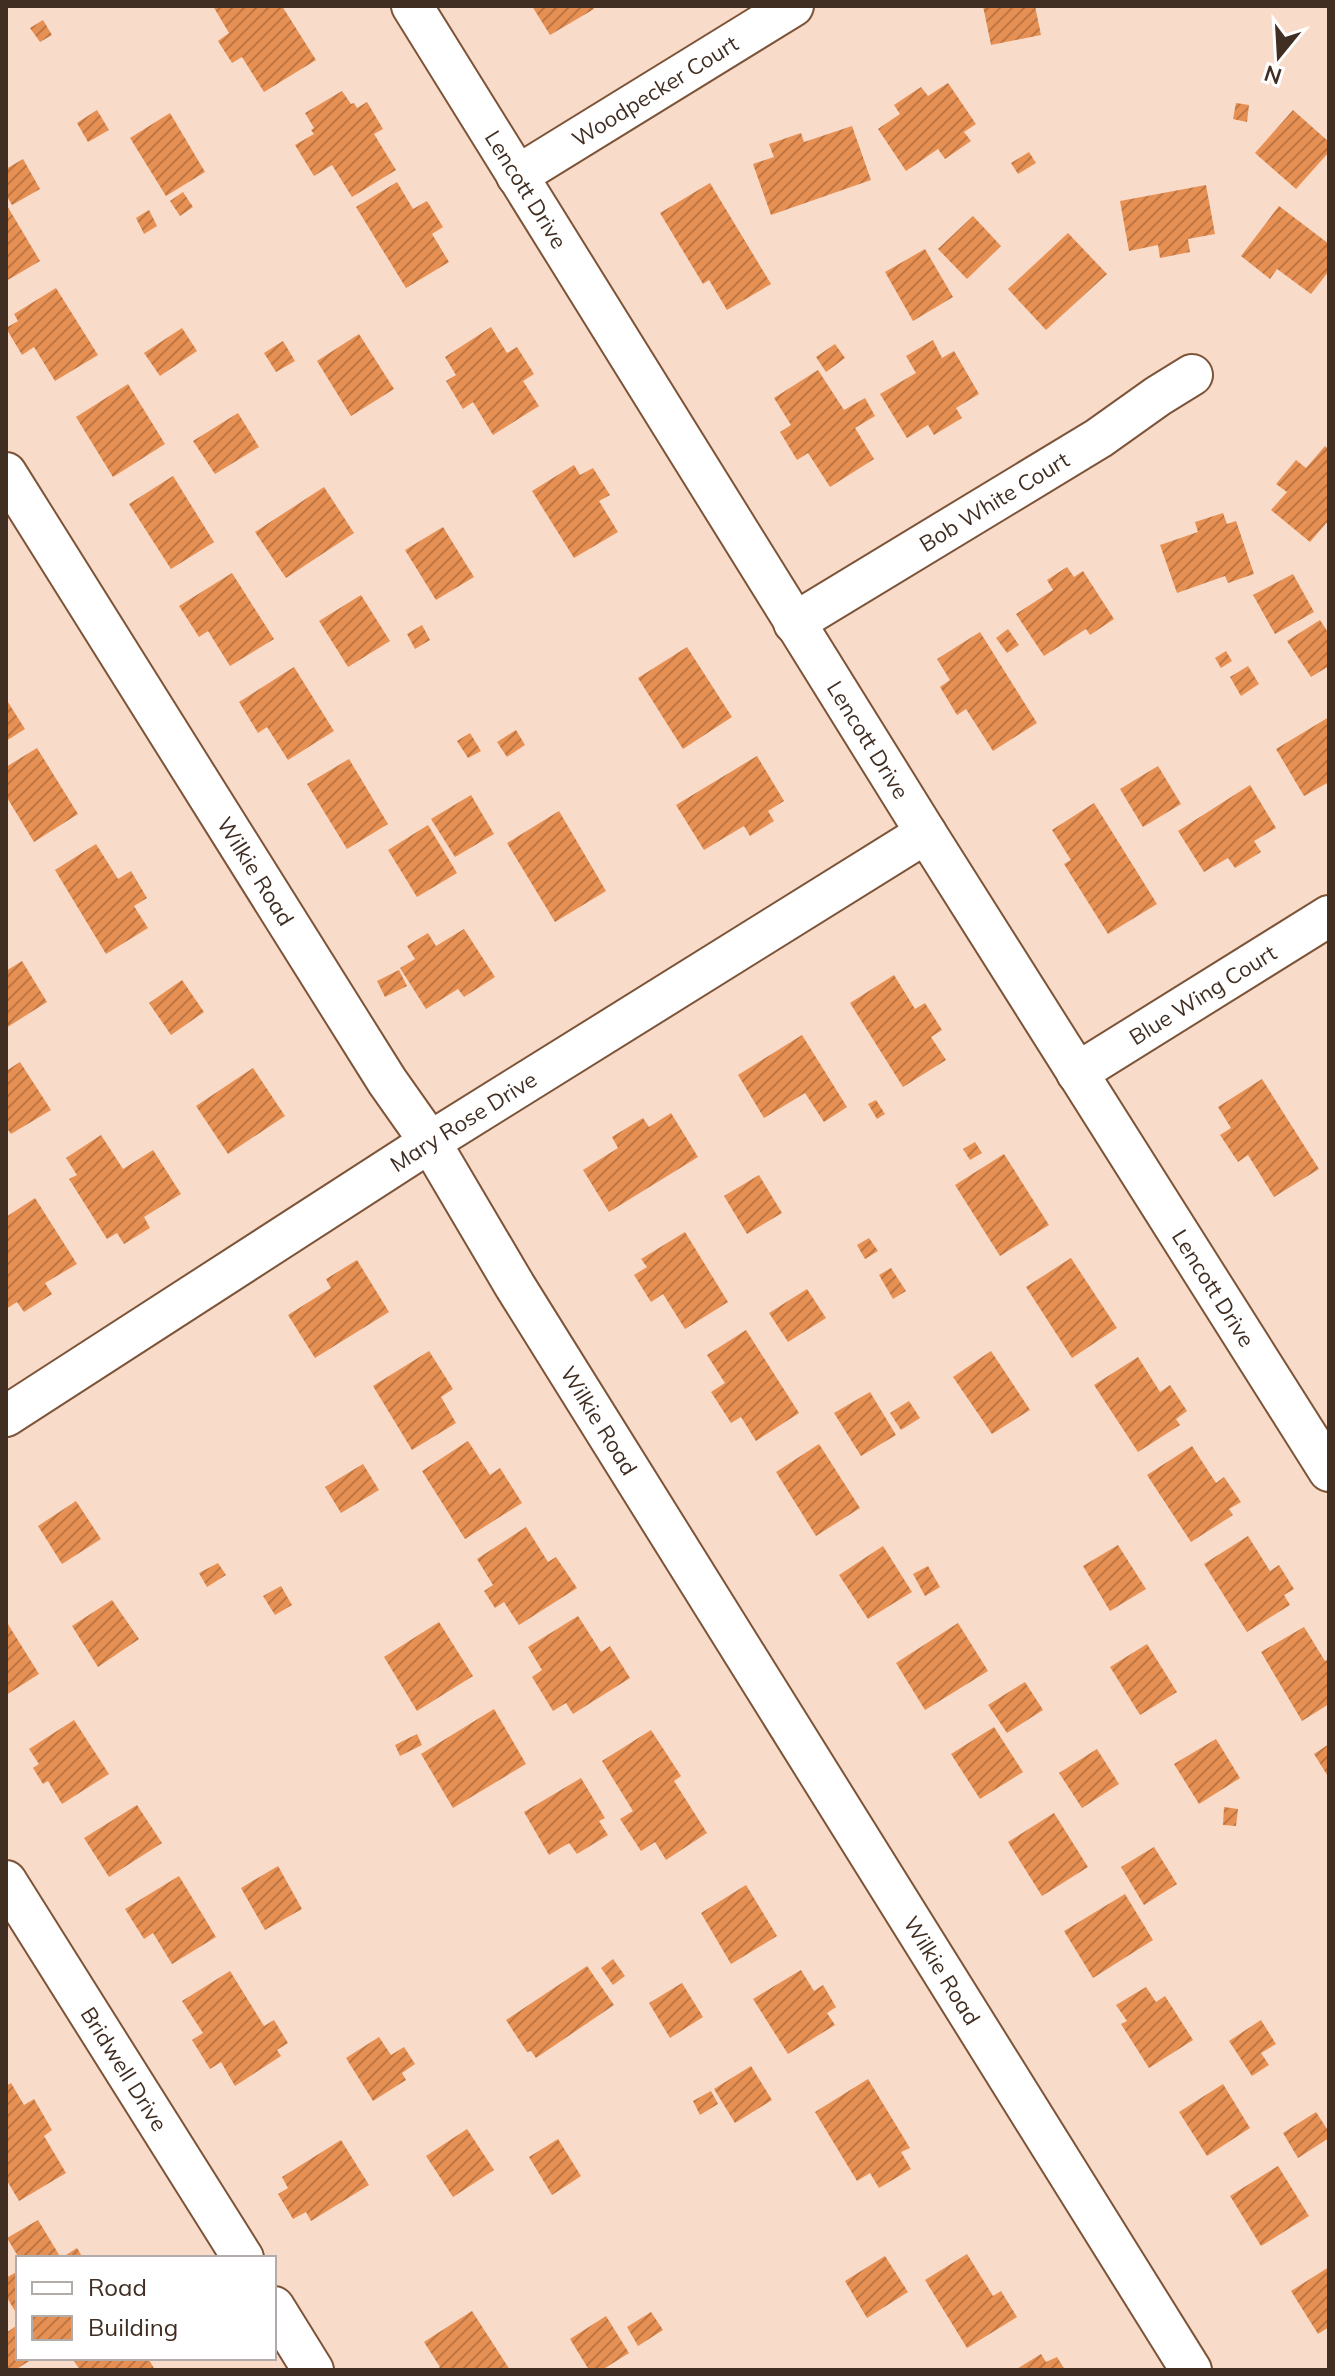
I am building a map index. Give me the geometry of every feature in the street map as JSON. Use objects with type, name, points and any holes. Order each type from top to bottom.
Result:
[{"type":"street","name":"Lencott Drive","points":[[412,6],[794,623],[1329,1471]]},
{"type":"street","name":"Woodpecker Court","points":[[517,176],[793,6]]},
{"type":"street","name":"Bob White Court","points":[[794,623],[1099,438],[1192,375]]},
{"type":"street","name":"Wilkie Road","points":[[6,473],[387,1081],[430,1142],[532,1313],[1191,2370]]},
{"type":"street","name":"Mary Rose Drive","points":[[6,1416],[430,1142],[926,833]]},
{"type":"street","name":"Blue Wing Court","points":[[1077,1073],[1329,916]]},
{"type":"street","name":"Bridwell Drive","points":[[6,1881],[242,2256]]},
{"type":"street","points":[[276,2310],[313,2370]]},
{"type":"building","points":[[213,6],[282,6],[316,60],[264,92],[242,57],[232,63],[218,41],[229,33]]},
{"type":"building","points":[[532,6],[592,6],[594,9],[550,35]]},
{"type":"building","points":[[983,6],[1035,6],[1041,35],[991,45]]},
{"type":"building","points":[[43,20],[52,35],[40,42],[30,28]]},
{"type":"building","points":[[948,83],[976,124],[964,132],[971,141],[945,159],[938,149],[906,171],[878,129],[900,114],[894,105],[921,87],[928,96]]},
{"type":"building","points":[[342,91],[357,108],[367,102],[383,129],[374,134],[396,170],[352,197],[332,165],[314,176],[295,145],[314,134],[305,113]]},
{"type":"building","points":[[1236,103],[1249,105],[1247,122],[1233,119]]},
{"type":"building","points":[[97,110],[109,130],[88,142],[77,123]]},
{"type":"building","points":[[1293,110],[1329,142],[1329,152],[1296,189],[1255,153]]},
{"type":"building","points":[[170,113],[205,172],[166,196],[130,138]]},
{"type":"building","points":[[852,126],[871,180],[771,215],[753,164],[774,157],[769,144],[801,133],[804,142]]},
{"type":"building","points":[[1029,152],[1036,163],[1018,174],[1011,163]]},
{"type":"building","points":[[23,159],[40,189],[12,205],[6,195],[6,169]]},
{"type":"building","points":[[397,182],[413,209],[427,201],[443,227],[432,234],[449,262],[406,288],[356,207]]},
{"type":"building","points":[[710,183],[771,284],[727,310],[709,280],[703,284],[660,213]]},
{"type":"building","points":[[1206,185],[1215,234],[1188,239],[1190,252],[1160,258],[1158,245],[1129,251],[1120,201]]},
{"type":"building","points":[[183,192],[193,207],[180,216],[170,201]]},
{"type":"building","points":[[6,204],[40,261],[6,281]]},
{"type":"building","points":[[1279,206],[1329,244],[1329,271],[1311,294],[1277,269],[1270,279],[1241,256]]},
{"type":"building","points":[[149,210],[157,226],[144,234],[136,218]]},
{"type":"building","points":[[973,216],[1001,246],[967,279],[938,249]]},
{"type":"building","points":[[1068,233],[1107,274],[1046,330],[1008,289]]},
{"type":"building","points":[[925,249],[953,297],[913,321],[885,272]]},
{"type":"building","points":[[56,288],[98,355],[55,381],[34,347],[22,355],[6,328],[18,321],[14,314]]},
{"type":"building","points":[[491,327],[507,353],[517,347],[534,374],[523,381],[539,406],[493,435],[473,402],[463,409],[446,381],[456,375],[445,357]]},
{"type":"building","points":[[182,328],[197,351],[160,376],[144,353]]},
{"type":"building","points":[[359,334],[394,389],[351,416],[317,361]]},
{"type":"building","points":[[933,340],[942,358],[954,351],[979,394],[956,408],[962,418],[934,435],[928,425],[907,438],[880,394],[916,373],[906,356]]},
{"type":"building","points":[[283,341],[295,361],[276,372],[264,353]]},
{"type":"building","points":[[835,344],[845,358],[826,372],[816,357]]},
{"type":"building","points":[[818,370],[844,410],[865,398],[875,416],[855,428],[874,459],[830,487],[808,453],[797,460],[780,432],[791,425],[774,398]]},
{"type":"building","points":[[128,384],[165,444],[113,477],[76,417]]},
{"type":"building","points":[[238,413],[259,447],[215,474],[193,441]]},
{"type":"building","points":[[1325,446],[1329,450],[1329,520],[1310,542],[1271,510],[1287,492],[1276,484],[1296,460],[1306,468]]},
{"type":"building","points":[[574,465],[580,475],[593,468],[610,495],[599,501],[618,532],[574,558],[532,491]]},
{"type":"building","points":[[173,476],[214,542],[171,569],[129,504]]},
{"type":"building","points":[[324,487],[354,533],[286,578],[255,532]]},
{"type":"building","points":[[1223,513],[1227,524],[1236,521],[1254,574],[1228,583],[1225,576],[1177,593],[1160,545],[1198,532],[1195,522]]},
{"type":"building","points":[[443,527],[474,577],[436,600],[405,550]]},
{"type":"building","points":[[1067,567],[1074,577],[1083,571],[1114,619],[1090,635],[1086,629],[1044,656],[1016,614],[1053,590],[1047,580]]},
{"type":"building","points":[[232,573],[274,639],[230,666],[208,631],[199,637],[179,606]]},
{"type":"building","points":[[1293,574],[1314,612],[1275,634],[1253,595]]},
{"type":"building","points":[[361,595],[390,641],[348,667],[319,621]]},
{"type":"building","points":[[1320,620],[1329,634],[1329,666],[1311,677],[1287,641]]},
{"type":"building","points":[[422,625],[430,640],[415,649],[407,634]]},
{"type":"building","points":[[1008,629],[1019,645],[1007,653],[996,638]]},
{"type":"building","points":[[980,632],[1037,723],[993,751],[966,709],[957,715],[940,687],[950,680],[937,659]]},
{"type":"building","points":[[687,647],[732,717],[683,749],[638,678]]},
{"type":"building","points":[[1226,651],[1232,661],[1221,668],[1215,658]]},
{"type":"building","points":[[1248,666],[1259,684],[1241,696],[1230,677]]},
{"type":"building","points":[[294,667],[334,731],[288,760],[267,727],[258,733],[239,702]]},
{"type":"building","points":[[6,699],[25,729],[6,741]]},
{"type":"building","points":[[1329,717],[1329,782],[1304,796],[1276,749]]},
{"type":"building","points":[[516,730],[525,745],[507,757],[497,742]]},
{"type":"building","points":[[470,733],[481,751],[468,758],[457,741]]},
{"type":"building","points":[[37,748],[78,814],[34,842],[6,796],[6,767]]},
{"type":"building","points":[[757,756],[784,801],[768,811],[774,821],[750,836],[744,826],[704,850],[676,805]]},
{"type":"building","points":[[349,759],[388,824],[347,849],[307,784]]},
{"type":"building","points":[[1158,766],[1181,804],[1143,827],[1120,789]]},
{"type":"building","points":[[1250,785],[1276,828],[1254,841],[1261,852],[1235,868],[1228,858],[1204,872],[1178,831]]},
{"type":"building","points":[[471,795],[494,834],[455,857],[431,819]]},
{"type":"building","points":[[1094,803],[1157,904],[1108,934],[1064,864],[1071,860],[1052,830]]},
{"type":"building","points":[[559,811],[606,891],[555,922],[507,843]]},
{"type":"building","points":[[428,825],[457,873],[417,897],[388,850]]},
{"type":"building","points":[[96,844],[118,879],[131,871],[147,898],[134,906],[148,928],[106,954],[55,870]]},
{"type":"building","points":[[464,929],[495,977],[464,997],[458,989],[426,1009],[400,968],[415,959],[407,946],[428,933],[436,946]]},
{"type":"building","points":[[22,961],[47,1002],[6,1028],[6,971]]},
{"type":"building","points":[[399,970],[407,986],[385,997],[377,981]]},
{"type":"building","points":[[894,975],[915,1009],[925,1003],[942,1030],[931,1037],[946,1060],[903,1087],[850,1003]]},
{"type":"building","points":[[182,980],[204,1012],[171,1035],[149,1003]]},
{"type":"building","points":[[802,1035],[847,1107],[824,1122],[805,1093],[764,1118],[738,1075]]},
{"type":"building","points":[[20,1062],[51,1110],[11,1134],[6,1127],[6,1071]]},
{"type":"building","points":[[253,1068],[285,1116],[228,1154],[196,1106]]},
{"type":"building","points":[[1262,1079],[1319,1169],[1274,1197],[1248,1155],[1238,1162],[1220,1135],[1231,1128],[1218,1107]]},
{"type":"building","points":[[876,1100],[885,1114],[877,1119],[868,1104]]},
{"type":"building","points":[[671,1113],[698,1157],[609,1212],[583,1170],[618,1148],[612,1137],[643,1118],[649,1127]]},
{"type":"building","points":[[101,1135],[123,1169],[153,1150],[181,1194],[144,1217],[150,1228],[124,1244],[117,1233],[107,1239],[69,1179],[77,1175],[66,1158]]},
{"type":"building","points":[[975,1142],[982,1153],[970,1160],[963,1149]]},
{"type":"building","points":[[1004,1154],[1049,1225],[1000,1256],[955,1185]]},
{"type":"building","points":[[759,1175],[782,1213],[747,1234],[724,1196]]},
{"type":"building","points":[[35,1198],[77,1264],[45,1283],[52,1294],[24,1312],[17,1302],[6,1309],[6,1217]]},
{"type":"building","points":[[685,1232],[728,1302],[685,1329],[663,1294],[651,1302],[634,1275],[647,1267],[641,1259]]},
{"type":"building","points":[[869,1238],[878,1251],[865,1259],[857,1245]]},
{"type":"building","points":[[1071,1258],[1117,1328],[1072,1358],[1026,1287]]},
{"type":"building","points":[[357,1260],[389,1312],[315,1358],[288,1315],[331,1288],[326,1279]]},
{"type":"building","points":[[891,1268],[906,1291],[893,1299],[879,1275]]},
{"type":"building","points":[[807,1289],[826,1318],[788,1342],[769,1313]]},
{"type":"building","points":[[746,1330],[799,1413],[756,1441],[741,1417],[731,1423],[711,1392],[725,1383],[707,1355]]},
{"type":"building","points":[[429,1351],[453,1389],[441,1397],[456,1423],[412,1450],[373,1386]]},
{"type":"building","points":[[991,1351],[1030,1410],[992,1434],[953,1377]]},
{"type":"building","points":[[1138,1357],[1160,1392],[1170,1385],[1187,1411],[1176,1419],[1180,1425],[1138,1452],[1094,1385]]},
{"type":"building","points":[[870,1392],[896,1435],[861,1456],[834,1413]]},
{"type":"building","points":[[909,1401],[920,1418],[901,1430],[890,1413]]},
{"type":"building","points":[[468,1441],[490,1475],[500,1468],[522,1503],[465,1539],[422,1471]]},
{"type":"building","points":[[819,1444],[860,1508],[816,1536],[776,1472]]},
{"type":"building","points":[[1192,1446],[1216,1483],[1224,1477],[1241,1502],[1229,1509],[1233,1515],[1191,1542],[1147,1475]]},
{"type":"building","points":[[363,1464],[379,1490],[341,1513],[325,1487]]},
{"type":"building","points":[[76,1501],[101,1539],[62,1564],[38,1526]]},
{"type":"building","points":[[526,1527],[548,1562],[556,1557],[577,1588],[519,1625],[504,1602],[495,1608],[484,1591],[493,1585],[477,1559]]},
{"type":"building","points":[[1248,1536],[1270,1571],[1279,1565],[1294,1589],[1284,1595],[1290,1605],[1247,1632],[1204,1564]]},
{"type":"building","points":[[1118,1545],[1146,1589],[1110,1611],[1083,1566]]},
{"type":"building","points":[[883,1546],[912,1592],[868,1619],[839,1575]]},
{"type":"building","points":[[218,1563],[226,1575],[207,1587],[199,1573]]},
{"type":"building","points":[[928,1566],[940,1587],[925,1596],[913,1574]]},
{"type":"building","points":[[281,1586],[292,1605],[275,1615],[263,1596]]},
{"type":"building","points":[[112,1600],[139,1639],[98,1667],[72,1626]]},
{"type":"building","points":[[578,1616],[601,1652],[610,1646],[630,1678],[573,1714],[566,1703],[553,1711],[532,1677],[542,1670],[528,1647]]},
{"type":"building","points":[[6,1621],[39,1674],[6,1695]]},
{"type":"building","points":[[439,1622],[473,1676],[417,1711],[384,1657]]},
{"type":"building","points":[[958,1623],[988,1671],[925,1710],[896,1663]]},
{"type":"building","points":[[1304,1627],[1325,1661],[1329,1659],[1329,1704],[1302,1721],[1261,1652]]},
{"type":"building","points":[[1147,1644],[1177,1692],[1140,1715],[1110,1667]]},
{"type":"building","points":[[1025,1682],[1043,1710],[1007,1733],[988,1705]]},
{"type":"building","points":[[494,1709],[526,1764],[453,1808],[421,1754]]},
{"type":"building","points":[[74,1720],[109,1774],[62,1804],[48,1781],[43,1784],[33,1768],[39,1764],[29,1749]]},
{"type":"building","points":[[994,1727],[1023,1772],[980,1799],[951,1754]]},
{"type":"building","points":[[651,1730],[681,1776],[674,1781],[707,1833],[666,1860],[655,1842],[641,1851],[620,1819],[633,1811],[602,1761]]},
{"type":"building","points":[[417,1734],[422,1745],[400,1756],[395,1745]]},
{"type":"building","points":[[1216,1739],[1240,1778],[1199,1804],[1174,1764]]},
{"type":"building","points":[[1329,1744],[1329,1778],[1314,1754]]},
{"type":"building","points":[[1097,1749],[1119,1784],[1082,1808],[1059,1773]]},
{"type":"building","points":[[581,1778],[605,1818],[599,1821],[608,1835],[577,1854],[569,1843],[549,1855],[524,1812]]},
{"type":"building","points":[[137,1805],[162,1843],[109,1877],[84,1838]]},
{"type":"building","points":[[1224,1807],[1238,1809],[1236,1826],[1223,1825]]},
{"type":"building","points":[[1054,1813],[1088,1867],[1042,1896],[1008,1842]]},
{"type":"building","points":[[1154,1847],[1177,1884],[1144,1905],[1121,1867]]},
{"type":"building","points":[[278,1866],[302,1909],[265,1930],[241,1888]]},
{"type":"building","points":[[179,1876],[216,1937],[172,1964],[153,1933],[144,1939],[125,1909]]},
{"type":"building","points":[[746,1885],[777,1936],[731,1964],[701,1913]]},
{"type":"building","points":[[1125,1894],[1153,1940],[1093,1978],[1064,1931]]},
{"type":"building","points":[[613,1959],[625,1976],[613,1985],[601,1968]]},
{"type":"building","points":[[587,1966],[614,2005],[536,2058],[531,2051],[527,2052],[506,2020]]},
{"type":"building","points":[[801,1970],[814,1991],[823,1985],[836,2007],[827,2013],[835,2025],[788,2054],[753,1999]]},
{"type":"building","points":[[230,1971],[264,2026],[274,2020],[288,2043],[277,2050],[281,2056],[235,2086],[221,2062],[210,2069],[192,2040],[203,2033],[182,2001]]},
{"type":"building","points":[[682,1983],[703,2017],[670,2038],[649,2003]]},
{"type":"building","points":[[1146,1987],[1156,2002],[1165,1996],[1193,2040],[1149,2068],[1121,2024],[1127,2021],[1116,2005]]},
{"type":"building","points":[[1261,2020],[1276,2044],[1261,2053],[1269,2065],[1252,2076],[1229,2041]]},
{"type":"building","points":[[379,2037],[391,2055],[404,2047],[415,2064],[402,2073],[406,2080],[373,2101],[346,2058]]},
{"type":"building","points":[[751,2066],[772,2100],[735,2123],[714,2089]]},
{"type":"building","points":[[868,2079],[910,2148],[901,2152],[911,2169],[879,2188],[870,2173],[857,2181],[815,2112]]},
{"type":"building","points":[[11,2083],[24,2105],[34,2099],[52,2130],[44,2136],[66,2173],[19,2201],[6,2179],[6,2086]]},
{"type":"building","points":[[1223,2084],[1250,2128],[1207,2156],[1179,2112]]},
{"type":"building","points":[[711,2091],[718,2104],[700,2115],[693,2101]]},
{"type":"building","points":[[1316,2112],[1329,2132],[1329,2138],[1298,2158],[1283,2133]]},
{"type":"building","points":[[467,2129],[494,2170],[453,2197],[426,2156]]},
{"type":"building","points":[[558,2139],[581,2176],[552,2195],[529,2157]]},
{"type":"building","points":[[341,2140],[369,2185],[311,2221],[306,2212],[293,2219],[278,2194],[288,2188],[282,2177]]},
{"type":"building","points":[[1278,2166],[1309,2216],[1261,2246],[1230,2196]]},
{"type":"building","points":[[38,2220],[60,2256],[18,2256],[7,2238]]},
{"type":"building","points":[[77,2248],[82,2256],[64,2256]]},
{"type":"building","points":[[967,2254],[993,2296],[1001,2291],[1017,2317],[967,2348],[925,2280]]},
{"type":"building","points":[[885,2256],[908,2292],[867,2318],[845,2281]]},
{"type":"building","points":[[1329,2267],[1329,2327],[1318,2334],[1291,2291]]},
{"type":"building","points":[[16,2272],[16,2313],[6,2296],[6,2278]]},
{"type":"building","points":[[472,2311],[510,2370],[436,2370],[440,2367],[424,2342]]},
{"type":"building","points":[[651,2312],[663,2330],[638,2346],[627,2327]]},
{"type":"building","points":[[606,2316],[629,2353],[602,2370],[589,2370],[570,2339]]},
{"type":"building","points":[[16,2326],[16,2360],[31,2360],[15,2370],[6,2370],[6,2333]]},
{"type":"building","points":[[1041,2354],[1046,2362],[1057,2357],[1065,2370],[1015,2370]]},
{"type":"building","points":[[73,2360],[149,2360],[155,2370],[80,2370]]}]
